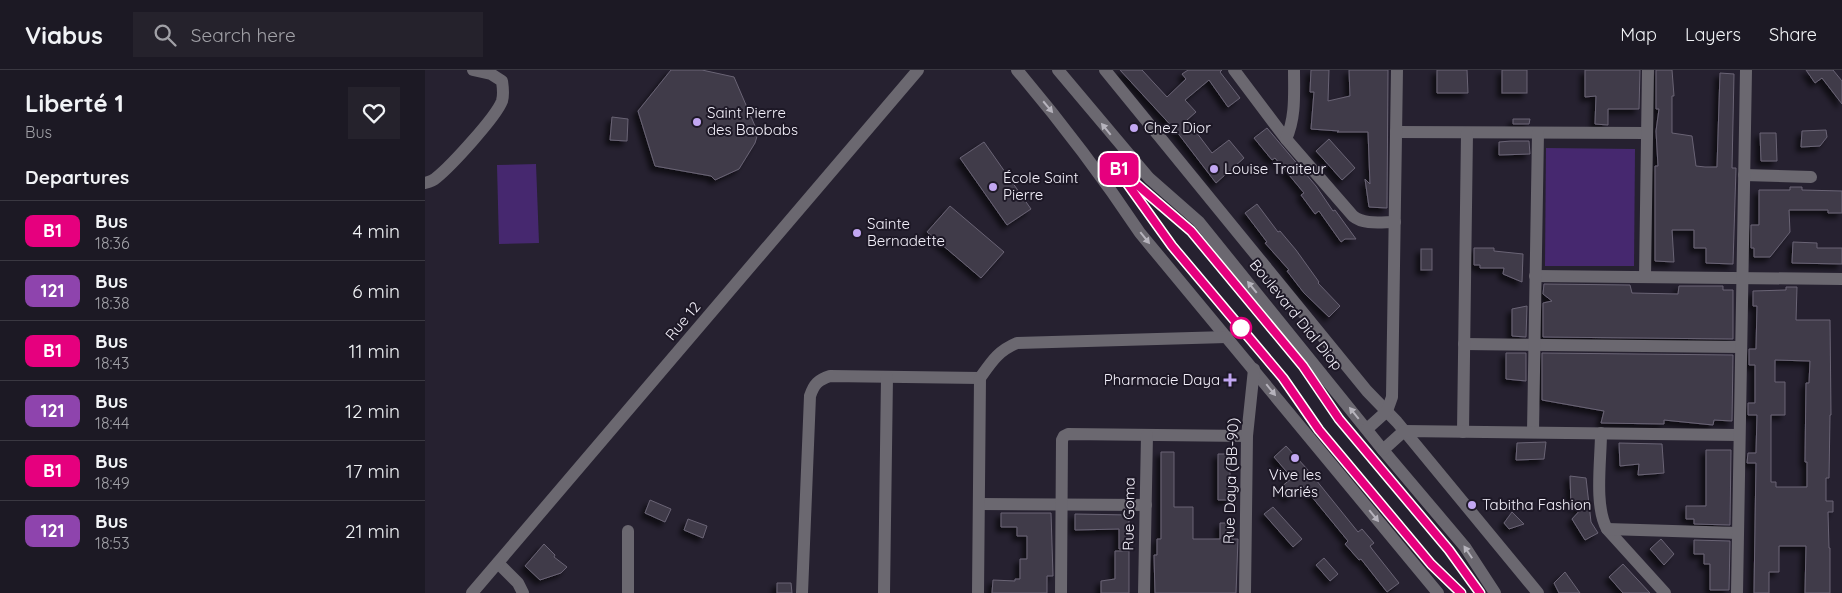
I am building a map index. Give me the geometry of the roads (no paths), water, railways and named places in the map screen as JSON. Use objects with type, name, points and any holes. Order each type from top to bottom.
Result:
[{"type":"street","points":[[425,183],[435,179],[453,162],[499,107],[503,99],[504,89],[502,81],[491,74],[473,70]]},
{"type":"street","name":"Rue 12","points":[[472,593],[917,70]]},
{"type":"street","points":[[1017,70],[1095,169],[1140,233],[1438,593]]},
{"type":"street","name":"Boulevard Dial Diop","points":[[1058,70],[1149,178],[1199,222],[1383,450],[1465,547],[1495,593]]},
{"type":"street","points":[[1105,70],[1367,391],[1387,411],[1539,593]]},
{"type":"street","points":[[1234,70],[1286,139],[1358,219],[1367,222],[1395,222]]},
{"type":"street","points":[[1286,139],[1291,129],[1294,113],[1295,70]]},
{"type":"street","points":[[1367,429],[1387,411],[1392,397],[1393,386],[1397,70]]},
{"type":"street","points":[[1645,277],[1648,70]]},
{"type":"street","points":[[1737,593],[1745,70]]},
{"type":"street","points":[[1396,132],[1647,133]]},
{"type":"street","points":[[1463,432],[1467,133]]},
{"type":"street","points":[[1533,432],[1537,133]]},
{"type":"street","points":[[1744,175],[1811,177]]},
{"type":"street","points":[[1535,276],[1842,279]]},
{"type":"street","points":[[978,593],[980,378],[994,358],[1004,349],[1017,343],[1227,337]]},
{"type":"street","points":[[1464,344],[1741,347]]},
{"type":"street","name":"Rue Daya (BB-90)","points":[[1245,593],[1247,436],[1254,369]]},
{"type":"street","points":[[803,593],[810,396],[813,387],[819,380],[830,376],[980,378]]},
{"type":"street","points":[[884,593],[887,377]]},
{"type":"street","points":[[1383,450],[1404,431],[1739,435]]},
{"type":"street","points":[[1601,433],[1599,507],[1602,520],[1607,529],[1665,593]]},
{"type":"street","points":[[1061,593],[1062,440],[1064,436],[1068,434],[1247,436]]},
{"type":"street","name":"Rue Goma","points":[[1144,593],[1147,435]]},
{"type":"street","points":[[980,504],[1146,505]]},
{"type":"street","points":[[1607,529],[1738,533]]},
{"type":"street","points":[[628,531],[628,593]]},
{"type":"street","points":[[498,563],[518,583],[523,593]]},
{"type":"place","name":"Saint Pierre des Baobabs","points":[[697,122]]},
{"type":"place","name":"Chez Dior","points":[[1134,128]]},
{"type":"place","name":"Louise Traiteur","points":[[1214,169]]},
{"type":"place","name":"École Saint Pierre","points":[[993,187]]},
{"type":"place","name":"Sainte Bernadette","points":[[857,233]]},
{"type":"place","name":"Pharmacie Daya","points":[[1230,380]]},
{"type":"place","name":"Vive les Mariés","points":[[1295,458]]},
{"type":"place","name":"Tabitha Fashion","points":[[1472,505]]}]
